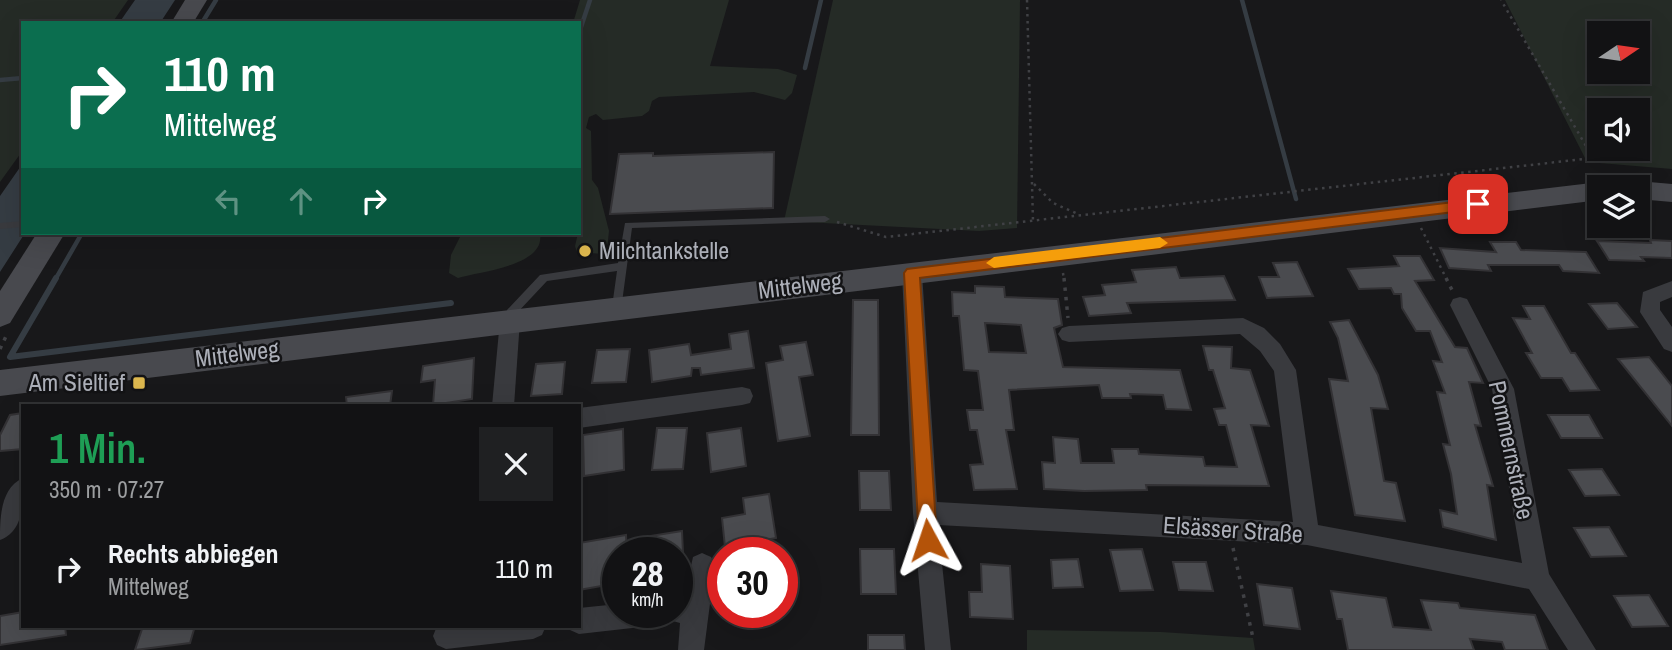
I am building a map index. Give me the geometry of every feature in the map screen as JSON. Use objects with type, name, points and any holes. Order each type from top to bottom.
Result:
[{"type":"street","points":[[183,21],[197,0]]},
{"type":"street","points":[[1650,191],[1672,192]]},
{"type":"street","name":"Mittelweg","points":[[0,383],[1587,193]]},
{"type":"street","points":[[0,315],[50,235]]},
{"type":"street","points":[[912,273],[925,513],[938,650]]},
{"type":"street","points":[[1672,289],[1650,298],[1650,312],[1672,343]]},
{"type":"street","name":"Pommernstraße","points":[[1460,305],[1503,389],[1537,578],[1583,650]]},
{"type":"street","points":[[503,404],[510,320]]},
{"type":"street","points":[[1069,334],[1243,326],[1255,332],[1274,350],[1285,370],[1307,534]]},
{"type":"street","points":[[581,418],[742,396]]},
{"type":"street","points":[[0,529],[21,492]]},
{"type":"street","name":"Elsässer Straße","points":[[925,513],[1307,534],[1537,578]]},
{"type":"street","points":[[693,590],[702,565]]},
{"type":"street","points":[[581,621],[602,618]]},
{"type":"street","points":[[445,638],[518,628]]},
{"type":"street","points":[[688,628],[691,650]]},
{"type":"lane","points":[[618,307],[628,225],[825,219]]},
{"type":"lane","points":[[0,226],[21,224]]},
{"type":"lane","points":[[510,320],[511,313],[544,278],[622,266]]},
{"type":"path","points":[[1027,0],[1033,221]]},
{"type":"path","points":[[825,219],[886,237],[1593,158],[1501,0]]},
{"type":"path","points":[[1032,182],[1044,197],[1060,208],[1082,216]]},
{"type":"path","points":[[1414,214],[1460,305]]},
{"type":"path","points":[[1060,254],[1069,334]]},
{"type":"path","points":[[1229,529],[1253,638]]},
{"type":"shaded area","points":[[0,0],[128,0],[113,21],[21,21],[21,153],[0,182]]},
{"type":"shaded area","points":[[135,0],[175,0],[161,21],[120,21]]},
{"type":"shaded area","points":[[580,0],[729,0],[710,66],[778,69],[797,75],[792,93],[785,100],[754,92],[659,97],[652,101],[649,111],[642,116],[603,120],[596,114],[589,117],[586,128],[591,131],[592,180],[598,188],[609,231],[607,249],[603,254],[577,252],[575,246],[578,235],[581,235],[583,212],[581,21],[574,21]]},
{"type":"shaded area","points":[[833,0],[1020,0],[1017,228],[979,231],[784,221]]},
{"type":"shaded area","points":[[1505,0],[1672,0],[1672,169],[1587,162]]},
{"type":"shaded area","points":[[21,166],[21,235],[24,235],[0,272],[0,196]]},
{"type":"shaded area","points":[[461,235],[540,235],[539,244],[533,253],[523,260],[458,278],[449,273],[451,255]]},
{"type":"shaded area","points":[[1027,630],[1161,632],[1253,638],[1255,650],[1027,650]]},
{"type":"building","points":[[774,152],[773,208],[610,214],[619,154],[653,153],[653,156]]},
{"type":"building","points":[[1650,240],[1672,241],[1672,258],[1641,257],[1644,261],[1609,260],[1597,241],[1651,243]]},
{"type":"building","points":[[1490,242],[1516,242],[1521,250],[1586,252],[1599,273],[1563,271],[1559,265],[1488,265],[1491,271],[1449,268],[1440,248],[1496,252]]},
{"type":"building","points":[[1394,256],[1420,256],[1434,280],[1415,281],[1455,347],[1467,348],[1483,383],[1469,382],[1481,426],[1475,425],[1493,486],[1487,485],[1496,540],[1443,527],[1440,510],[1457,514],[1443,444],[1450,445],[1437,392],[1445,393],[1433,361],[1442,362],[1430,331],[1416,331],[1402,308],[1401,294],[1394,294],[1391,288],[1359,289],[1348,269],[1399,266]]},
{"type":"building","points":[[1297,262],[1313,296],[1267,298],[1259,277],[1279,277],[1273,263]]},
{"type":"building","points":[[1176,267],[1180,278],[1224,276],[1235,300],[1127,303],[1131,313],[1089,316],[1083,297],[1105,295],[1102,285],[1136,282],[1132,270]]},
{"type":"building","points":[[975,286],[1004,287],[1005,297],[1058,299],[1062,325],[1054,328],[1063,367],[1180,370],[1191,410],[1166,409],[1163,395],[1130,394],[1131,398],[1102,398],[1099,385],[1009,390],[1014,430],[1006,430],[1017,489],[974,490],[970,465],[983,464],[977,430],[970,430],[967,410],[983,410],[978,371],[964,370],[959,316],[953,316],[952,292],[975,293]],"holes":[[[985,323],[1021,325],[1026,353],[989,352]]]},
{"type":"building","points":[[853,300],[878,300],[879,435],[851,435]]},
{"type":"building","points":[[1617,303],[1637,327],[1608,329],[1589,304]]},
{"type":"building","points":[[1523,306],[1544,306],[1571,353],[1575,353],[1599,390],[1570,391],[1562,378],[1541,378],[1526,353],[1532,353],[1513,318],[1530,319]]},
{"type":"building","points":[[1349,320],[1378,375],[1388,409],[1371,408],[1384,481],[1396,483],[1405,521],[1355,515],[1329,379],[1348,381],[1338,338],[1330,322]]},
{"type":"building","points":[[748,331],[754,368],[701,375],[700,368],[692,368],[691,376],[652,382],[649,350],[689,344],[691,355],[731,349],[729,334]]},
{"type":"building","points":[[806,342],[813,375],[799,377],[810,436],[778,441],[766,363],[783,360],[780,346]]},
{"type":"building","points":[[1203,346],[1232,347],[1231,368],[1250,370],[1269,426],[1251,425],[1269,486],[1146,485],[1147,490],[1044,489],[1042,462],[1055,463],[1053,437],[1078,439],[1081,463],[1114,463],[1112,449],[1138,449],[1139,454],[1203,457],[1205,466],[1237,467],[1226,425],[1219,425],[1214,409],[1225,408],[1213,370],[1209,370]]},
{"type":"building","points":[[630,349],[626,382],[592,383],[597,350]]},
{"type":"building","points":[[1649,357],[1672,386],[1672,426],[1618,359]]},
{"type":"building","points":[[474,358],[472,399],[433,404],[435,380],[421,382],[423,366]]},
{"type":"building","points":[[565,362],[562,394],[531,396],[536,364]]},
{"type":"building","points":[[392,391],[390,404],[347,404],[346,397]]},
{"type":"building","points":[[21,413],[21,449],[0,451],[0,435],[10,415]]},
{"type":"building","points":[[1548,415],[1589,415],[1602,438],[1561,438]]},
{"type":"building","points":[[657,428],[687,428],[683,469],[652,470]]},
{"type":"building","points":[[741,428],[746,466],[711,472],[707,433]]},
{"type":"building","points":[[623,429],[624,470],[584,476],[583,435]]},
{"type":"building","points":[[1602,469],[1619,495],[1585,496],[1569,470]]},
{"type":"building","points":[[859,471],[889,471],[891,510],[860,510]]},
{"type":"building","points":[[769,494],[776,537],[724,537],[722,518],[745,514],[743,498]]},
{"type":"building","points":[[1609,527],[1626,556],[1591,557],[1574,528]]},
{"type":"building","points":[[682,531],[682,537],[644,537]]},
{"type":"building","points":[[602,539],[602,586],[581,590],[581,543]]},
{"type":"building","points":[[860,549],[894,549],[896,594],[861,594]]},
{"type":"building","points":[[1142,549],[1153,590],[1120,591],[1110,550]]},
{"type":"building","points":[[1078,559],[1083,587],[1053,588],[1051,560]]},
{"type":"building","points":[[1173,562],[1206,562],[1213,591],[1179,590]]},
{"type":"building","points":[[981,564],[1010,566],[1013,619],[970,617],[969,592],[982,592]]},
{"type":"building","points":[[1257,584],[1292,588],[1300,629],[1264,625]]},
{"type":"building","points":[[1331,591],[1386,598],[1393,627],[1431,630],[1421,600],[1458,603],[1460,608],[1535,615],[1548,650],[1505,650],[1502,642],[1470,639],[1474,650],[1348,650],[1342,619],[1337,619]]},
{"type":"building","points":[[1649,595],[1668,626],[1632,627],[1614,596]]},
{"type":"building","points":[[21,612],[21,628],[65,628],[66,635],[0,645],[0,616]]},
{"type":"building","points":[[142,628],[194,628],[190,643],[135,650]]},
{"type":"building","points":[[868,635],[904,635],[905,650],[868,650]]},
{"type":"waterway","points":[[203,21],[216,0]]},
{"type":"waterway","points":[[581,27],[590,0]]},
{"type":"waterway","points":[[805,68],[821,0]]},
{"type":"waterway","points":[[1242,0],[1296,199]]},
{"type":"waterway","points":[[0,80],[21,78]]},
{"type":"waterway","points":[[55,280],[81,235]]},
{"type":"waterway","points":[[56,278],[10,357],[451,303]]},
{"type":"slow traffic","points":[[994,263],[1160,243]]},
{"type":"place","name":"Milchtankstelle","points":[[585,251]]},
{"type":"place","name":"Am Sieltief","points":[[139,383]]},
{"type":"route","points":[[928,540],[912,273],[1414,214],[1478,204]]}]
